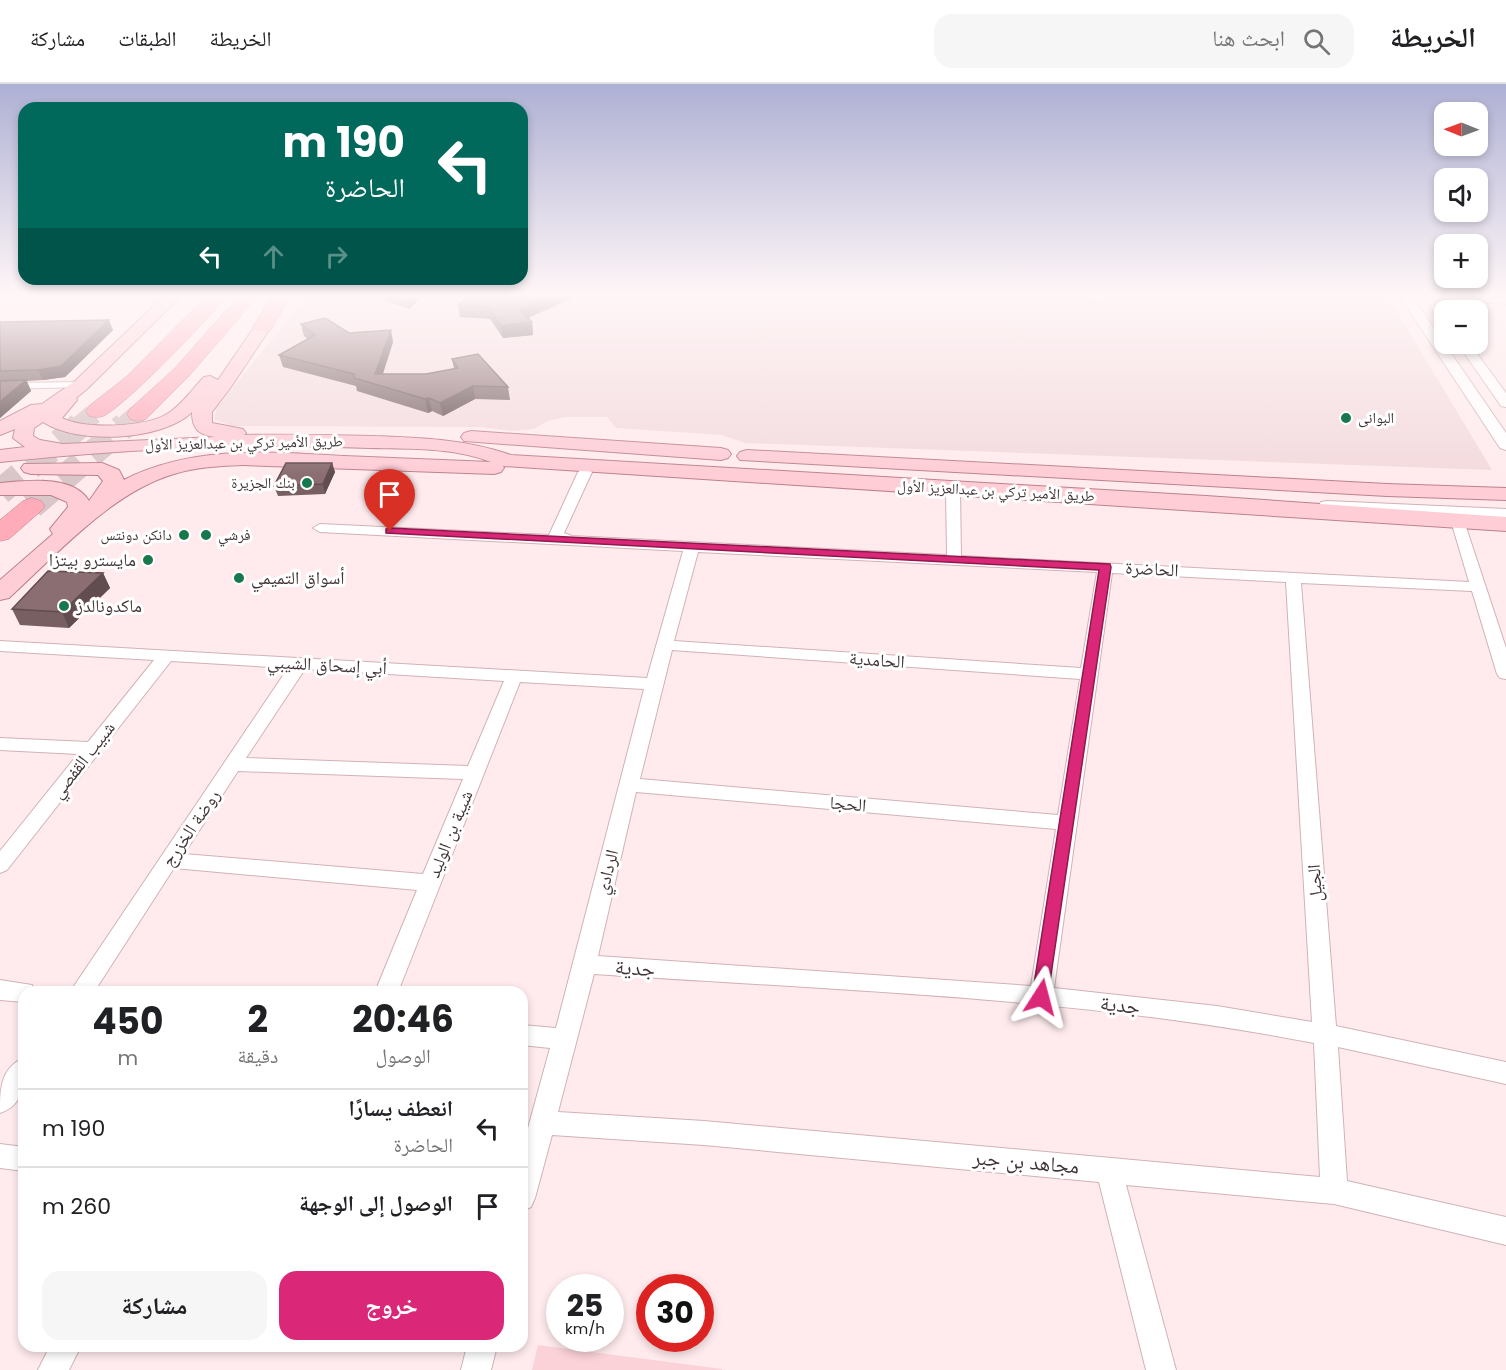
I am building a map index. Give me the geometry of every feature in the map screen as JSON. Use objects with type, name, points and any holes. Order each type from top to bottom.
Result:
[{"type":"highway","points":[[97,411],[133,381],[159,355]]},
{"type":"highway","points":[[138,414],[197,355]]},
{"type":"highway","points":[[0,533],[32,506]]},
{"type":"main road","points":[[112,355],[50,420],[58,426],[105,430],[155,425],[173,418],[235,355]]},
{"type":"main road","points":[[81,385],[25,426],[22,433],[23,438],[35,445],[63,448],[135,438],[166,430],[187,419],[240,355]]},
{"type":"main road","points":[[244,355],[202,411],[202,425],[209,430],[233,433],[408,434],[742,455]]},
{"type":"main road","points":[[0,429],[81,385]]},
{"type":"main road","name":"طريق الأمير تركي بن عبدالعزيز الأول","points":[[0,456],[63,448],[317,440],[449,445],[488,453],[508,461],[1206,503],[1506,524]]},
{"type":"main road","name":"طريق الأمير تركي بن عبدالعزيز الأول","points":[[39,467],[167,456],[278,453],[433,459],[528,448],[742,455],[1351,488],[1506,494]]},
{"type":"main road","points":[[24,572],[127,487],[148,476],[181,465],[212,461],[296,460],[585,472],[766,476]]},
{"type":"main road","points":[[0,472],[39,467],[102,469],[112,474],[114,481],[106,496],[0,593]]},
{"type":"main road","points":[[0,489],[60,490],[72,494],[78,500],[80,508],[24,572]]},
{"type":"street","points":[[1445,355],[1506,445]]},
{"type":"street","points":[[1472,355],[1506,403]]},
{"type":"street","points":[[0,386],[81,385]]},
{"type":"street","points":[[585,472],[555,537],[692,546]]},
{"type":"street","points":[[953,489],[954,559]]},
{"type":"street","points":[[1206,503],[1506,514]]},
{"type":"street","points":[[1458,521],[1506,674]]},
{"type":"street","name":"الحاضرة","points":[[320,528],[1479,586]]},
{"type":"street","name":"الردادي","points":[[528,1176],[585,964],[654,684],[692,546]]},
{"type":"street","points":[[1041,997],[1106,567]]},
{"type":"street","name":"الجيل","points":[[1293,577],[1334,1191]]},
{"type":"street","name":"الحامدية","points":[[665,645],[1089,674]]},
{"type":"street","name":"أبي إسحاق الشيبي","points":[[0,646],[654,684]]},
{"type":"street","name":"شبيب القفصي","points":[[0,865],[7,847],[92,748],[166,656]]},
{"type":"street","name":"روضة الخزرج","points":[[85,986],[300,663]]},
{"type":"street","name":"شيبة بن الوليد","points":[[388,986],[514,676]]},
{"type":"street","points":[[0,744],[92,748]]},
{"type":"street","points":[[233,764],[475,773]]},
{"type":"street","name":"الحجا","points":[[628,785],[1067,823]]},
{"type":"street","points":[[169,860],[430,883]]},
{"type":"street","name":"جدية","points":[[585,964],[1041,997],[1217,1016],[1325,1034],[1506,1073]]},
{"type":"street","points":[[0,990],[18,992]]},
{"type":"street","points":[[528,1036],[565,1039]]},
{"type":"street","points":[[0,1102],[18,1077]]},
{"type":"street","name":"مجاهد بن جبر","points":[[542,1123],[705,1133],[1334,1191],[1506,1231]]},
{"type":"street","points":[[0,1156],[18,1158]]},
{"type":"street","points":[[1109,1169],[1161,1370]]},
{"type":"street","points":[[53,1370],[63,1352]]},
{"type":"street","points":[[476,1370],[480,1352]]},
{"type":"shaded area","points":[[259,355],[1423,355],[1492,470],[745,443],[722,435],[616,428],[607,417],[566,417],[548,421],[534,429],[512,431],[480,427],[232,426],[214,419],[217,407]]},
{"type":"shaded area","points":[[538,1345],[546,1346],[546,1352],[592,1352],[722,1369],[722,1370],[532,1370]]},
{"type":"building","points":[[0,355],[72,355],[61,366],[38,370],[0,371]]},
{"type":"building","points":[[279,355],[382,355],[375,374],[426,374],[458,368],[452,359],[479,355],[508,387],[473,386],[440,403],[354,378],[354,374]]},
{"type":"building","points":[[26,380],[0,402],[0,381]]},
{"type":"building","points":[[286,463],[332,463],[323,484],[274,486]]},
{"type":"building","points":[[48,571],[103,573],[62,612],[12,609]]},
{"type":"tunnel","points":[[78,427],[97,411]]},
{"type":"tunnel","points":[[123,427],[138,414]]},
{"type":"tunnel","points":[[0,492],[80,425]]},
{"type":"tunnel","points":[[32,506],[125,425]]},
{"type":"place","name":"البوانى","points":[[1346,418]]},
{"type":"place","name":"بنك الجزيرة","points":[[307,483]]},
{"type":"place","name":"دانكن دونتس","points":[[184,535]]},
{"type":"place","name":"فرشي","points":[[206,535]]},
{"type":"place","name":"مايسترو بيتزا","points":[[148,560]]},
{"type":"place","name":"أسواق التميمي","points":[[239,578]]},
{"type":"place","name":"ماكدونالدز","points":[[64,606]]},
{"type":"route","points":[[390,531],[1106,567],[1041,997]]}]
